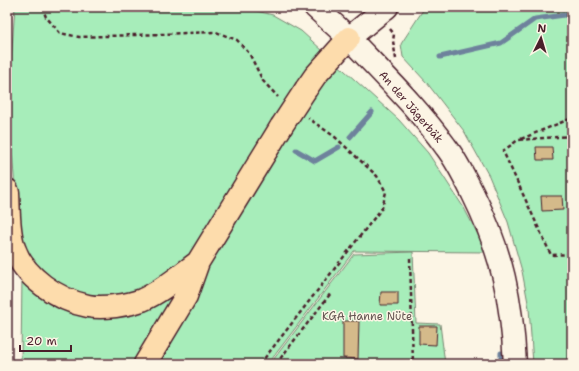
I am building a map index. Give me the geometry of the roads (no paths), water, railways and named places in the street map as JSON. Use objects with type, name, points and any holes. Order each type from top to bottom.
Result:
[{"type":"highway","points":[[145,364],[186,296],[198,262],[281,127],[315,76],[349,38]]},
{"type":"highway","points":[[7,190],[14,248],[27,271],[44,287],[65,298],[89,306],[116,306],[143,299],[168,284],[198,262]]},
{"type":"street","name":"An der Jägerbäk","points":[[314,7],[349,38],[422,116],[450,152],[485,217],[500,260],[508,292],[513,328],[515,364]]},
{"type":"street","points":[[349,38],[387,7]]},
{"type":"waterway","points":[[440,57],[501,43],[535,19],[572,14]]},
{"type":"waterway","points":[[350,137],[372,112]]},
{"type":"waterway","points":[[296,150],[315,161],[339,147]]},
{"type":"waterway","points":[[501,353],[501,364]]},
{"type":"park label","name":"KGA Hanne Nüte","points":[[367,316]]}]
